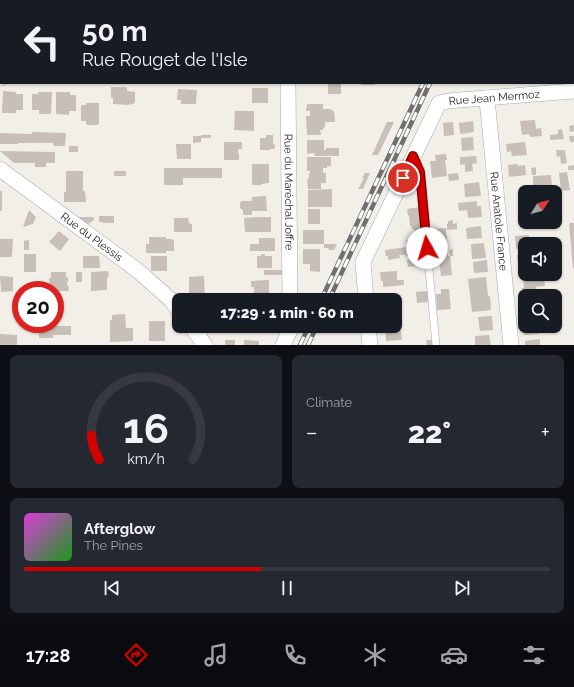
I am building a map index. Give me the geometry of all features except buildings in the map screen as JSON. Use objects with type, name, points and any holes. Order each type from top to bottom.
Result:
[{"type":"street","name":"Rue du Maréchal Joffre","points":[[288,84],[290,293]]},
{"type":"street","name":"Rue Jean Mermoz","points":[[413,156],[439,103],[448,100],[574,91]]},
{"type":"street","name":"Rue Anatole France","points":[[486,98],[511,345]]},
{"type":"street","points":[[365,293],[363,262],[413,156]]},
{"type":"street","name":"Rue du Plessis","points":[[0,169],[137,270],[172,301]]},
{"type":"street","points":[[196,333],[205,345]]},
{"type":"street","points":[[283,345],[289,333]]},
{"type":"street","points":[[369,333],[370,345]]},
{"type":"lane","points":[[413,156],[420,172],[436,345]]},
{"type":"railway","points":[[324,293],[423,84]]},
{"type":"railway","points":[[332,293],[430,84]]},
{"type":"railway","points":[[300,345],[306,333]]},
{"type":"railway","points":[[308,345],[314,333]]},
{"type":"route","points":[[403,178],[413,156],[420,172],[427,248]]}]
